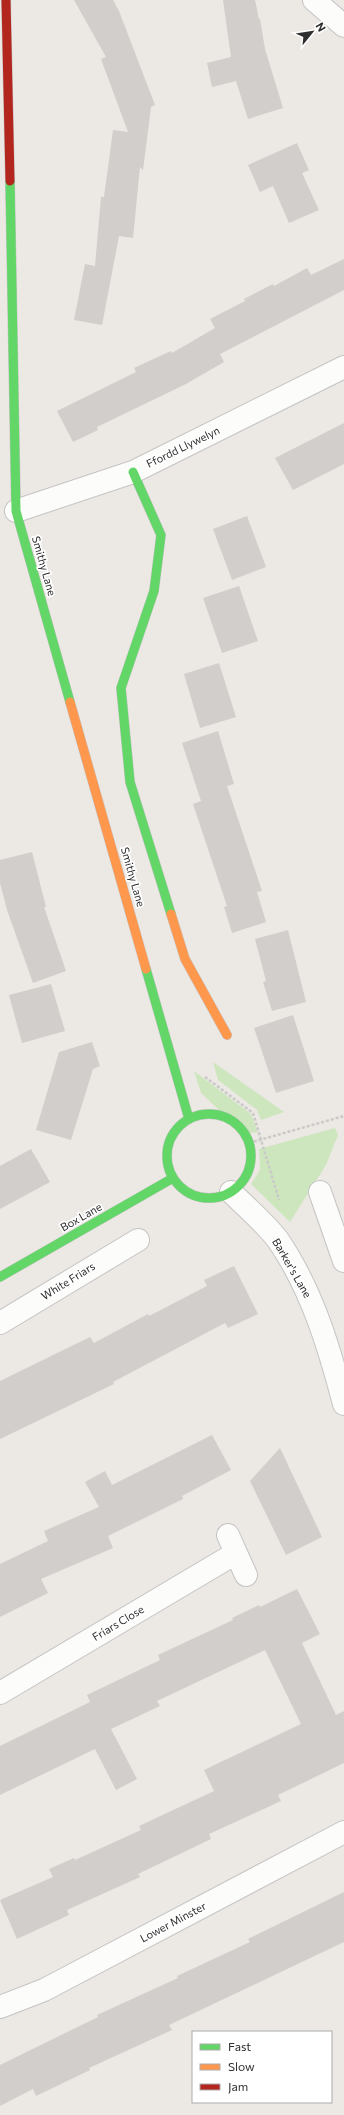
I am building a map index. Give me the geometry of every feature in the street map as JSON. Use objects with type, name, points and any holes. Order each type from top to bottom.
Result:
[{"type":"street","points":[[314,0],[344,26]]},
{"type":"street","name":"Smithy Lane","points":[[4,2],[16,511],[190,1119]]},
{"type":"street","name":"Ffordd Llywelyn","points":[[16,511],[133,472],[344,367]]},
{"type":"street","points":[[133,472],[161,535],[154,591],[121,688],[130,782],[185,959],[227,1035]]},
{"type":"street","points":[[213,1114],[225,1117],[235,1123],[249,1143],[251,1157],[248,1170],[241,1183],[231,1192],[219,1197],[206,1198],[193,1195],[182,1188],[173,1178],[168,1165],[167,1152],[171,1138],[179,1127],[190,1119],[201,1115],[213,1114]]},
{"type":"street","name":"Box Lane","points":[[0,1277],[173,1178]]},
{"type":"street","name":"Barker's Lane","points":[[231,1192],[277,1239],[308,1291],[334,1365],[344,1404]]},
{"type":"street","points":[[320,1192],[338,1223],[344,1261]]},
{"type":"street","name":"White Friars","points":[[0,1323],[138,1240]]},
{"type":"street","name":"Friars Close","points":[[0,1693],[232,1544],[246,1575]]},
{"type":"street","name":"Lower Minster","points":[[0,2007],[44,1990],[344,1832]]},
{"type":"path","points":[[202,1074],[253,1113],[280,1204],[277,1239]]},
{"type":"path","points":[[249,1143],[344,1116]]},
{"type":"green space","points":[[213,1062],[284,1112],[261,1120],[257,1110],[218,1080]]},
{"type":"green space","points":[[194,1071],[251,1114],[258,1132],[250,1133],[240,1121],[219,1110],[201,1093]]},
{"type":"green space","points":[[335,1128],[338,1135],[326,1165],[290,1222],[251,1184],[260,1170],[259,1149]]},
{"type":"building","points":[[74,0],[113,0],[119,11],[155,105],[151,107],[143,170],[140,167],[133,238],[119,236],[102,325],[74,320],[85,264],[95,266],[101,197],[104,197],[113,130],[128,132],[101,59],[106,57]]},
{"type":"building","points":[[223,0],[255,0],[265,49],[283,108],[248,119],[236,81],[212,87],[207,63],[231,57]]},
{"type":"building","points":[[297,143],[309,170],[302,173],[319,210],[289,223],[273,186],[260,192],[248,165]]},
{"type":"building","points":[[344,259],[344,290],[220,354],[224,362],[186,384],[97,427],[98,430],[73,442],[57,411],[136,372],[134,368],[171,351],[172,353],[215,328],[210,319],[245,301],[244,299],[273,284],[274,286],[307,268],[311,275]]},
{"type":"building","points":[[344,423],[344,464],[293,490],[275,458]]},
{"type":"building","points":[[247,516],[266,567],[232,580],[213,529]]},
{"type":"building","points":[[239,586],[258,641],[222,653],[203,598]]},
{"type":"building","points":[[219,663],[236,717],[200,728],[184,674]]},
{"type":"building","points":[[218,731],[234,784],[227,786],[262,891],[257,892],[266,922],[232,933],[224,907],[227,906],[193,804],[201,801],[182,743]]},
{"type":"building","points":[[32,852],[46,907],[44,907],[66,971],[33,983],[7,910],[0,883],[0,860]]},
{"type":"building","points":[[288,930],[306,1002],[272,1011],[263,982],[266,981],[255,939]]},
{"type":"building","points":[[51,984],[65,1031],[22,1043],[9,995]]},
{"type":"building","points":[[293,1015],[314,1081],[276,1093],[254,1028]]},
{"type":"building","points":[[92,1042],[100,1066],[93,1069],[71,1140],[36,1130],[59,1052]]},
{"type":"building","points":[[31,1149],[50,1182],[0,1209],[0,1166]]},
{"type":"building","points":[[234,1266],[258,1314],[228,1328],[225,1323],[113,1382],[114,1384],[0,1439],[0,1381],[90,1337],[94,1343],[148,1314],[149,1316],[207,1286],[204,1280]]},
{"type":"building","points":[[212,1435],[231,1470],[182,1496],[183,1499],[108,1536],[113,1548],[41,1579],[48,1593],[0,1617],[0,1564],[48,1541],[44,1531],[99,1507],[85,1482],[105,1471],[112,1485]]},
{"type":"building","points":[[280,1448],[322,1537],[286,1555],[250,1481]]},
{"type":"building","points":[[297,1589],[320,1634],[302,1643],[336,1715],[344,1711],[344,1763],[278,1795],[281,1801],[209,1834],[211,1839],[138,1874],[140,1877],[67,1910],[69,1915],[17,1939],[0,1900],[53,1877],[49,1869],[74,1858],[75,1860],[141,1830],[139,1826],[214,1791],[204,1770],[301,1724],[265,1650],[157,1701],[160,1706],[111,1729],[137,1779],[116,1790],[95,1749],[0,1795],[0,1746],[90,1702],[87,1695],[160,1660],[158,1655],[233,1620],[232,1618],[259,1605],[260,1607]]},
{"type":"building","points":[[344,1892],[344,1942],[169,2025],[172,2030],[89,2068],[90,2070],[36,2096],[33,2089],[0,2106],[0,2065],[98,2017],[97,2015],[178,1978],[177,1976],[250,1942],[248,1939]]},
{"type":"traffic: fast","points":[[10,181],[16,511],[70,702]]},
{"type":"traffic: fast","points":[[133,472],[161,535],[154,591],[121,688],[130,782],[171,914]]},
{"type":"traffic: fast","points":[[146,969],[189,1119]]},
{"type":"traffic: fast","points":[[209,1114],[217,1115],[232,1121],[244,1133],[250,1148],[251,1156],[250,1164],[244,1179],[232,1191],[217,1197],[209,1198],[201,1197],[186,1191],[174,1179],[168,1164],[167,1156],[168,1148],[174,1133],[186,1121],[201,1115],[209,1114]]},
{"type":"traffic: fast","points":[[0,1277],[173,1178]]},
{"type":"traffic: slow","points":[[70,702],[146,969]]},
{"type":"traffic: slow","points":[[171,914],[185,959],[227,1035]]},
{"type":"traffic: jam","points":[[6,0],[10,181]]}]
